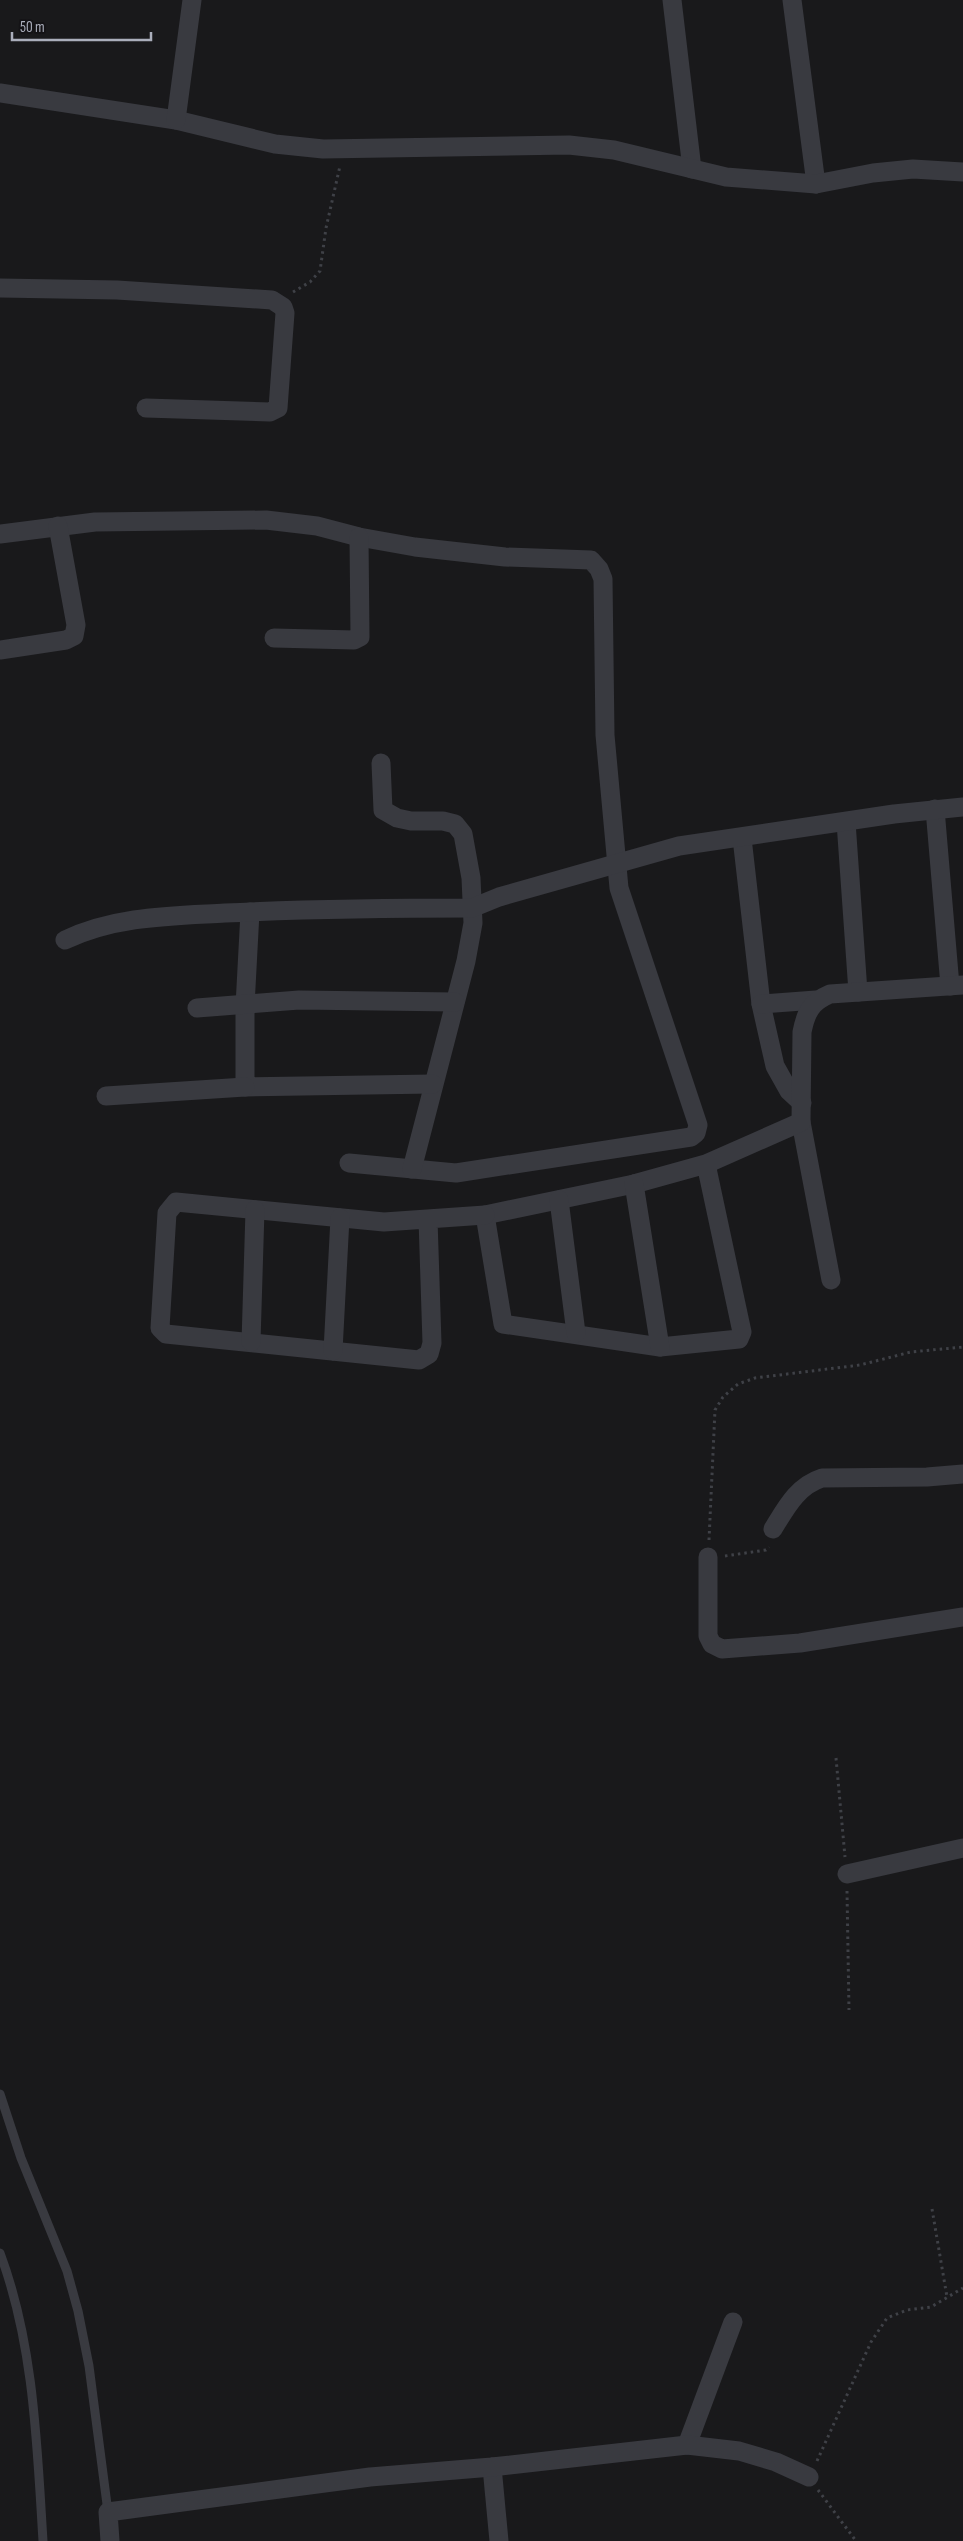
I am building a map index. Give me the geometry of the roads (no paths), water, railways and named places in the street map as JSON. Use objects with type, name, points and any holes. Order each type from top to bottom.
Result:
[{"type":"street","points":[[176,120],[192,0]]},
{"type":"street","points":[[672,0],[692,169]]},
{"type":"street","points":[[792,0],[816,184]]},
{"type":"street","points":[[0,93],[176,120],[275,144],[344,149],[569,144],[614,150],[726,178],[816,184],[873,173],[913,169],[963,172]]},
{"type":"street","points":[[0,288],[117,290],[272,300],[279,303],[285,313],[278,408],[270,412],[146,408]]},
{"type":"street","points":[[0,534],[95,522],[266,520],[317,526],[359,537],[415,547],[505,557],[577,558],[591,560],[599,569],[603,579],[605,735],[619,888],[698,1126],[696,1134],[691,1137],[456,1173],[349,1163]]},
{"type":"street","points":[[0,650],[66,640],[74,636],[76,625],[58,526]]},
{"type":"street","points":[[274,638],[354,640],[360,637],[359,537]]},
{"type":"street","points":[[381,763],[381,803],[383,810],[388,815],[411,821],[443,820],[455,824],[460,828],[471,878],[473,923],[455,1002],[412,1169]]},
{"type":"street","points":[[65,940],[88,929],[135,919],[250,912],[472,908],[499,897],[679,846],[935,809],[963,807]]},
{"type":"street","points":[[761,1004],[816,1000],[830,994],[956,986],[935,809]]},
{"type":"street","points":[[846,822],[858,992]]},
{"type":"street","points":[[742,838],[761,1004],[775,1066],[790,1091],[802,1103]]},
{"type":"street","points":[[245,1087],[245,1006],[250,912]]},
{"type":"street","points":[[196,1008],[245,1006],[299,1000],[455,1002]]},
{"type":"street","points":[[816,1000],[804,1018],[802,1032],[801,1122],[831,1280]]},
{"type":"street","points":[[106,1096],[245,1087],[433,1084]]},
{"type":"street","points":[[428,1219],[432,1343],[429,1354],[419,1360],[166,1334],[160,1328],[167,1213],[176,1202],[384,1222],[485,1215],[634,1184],[706,1164],[801,1122]]},
{"type":"street","points":[[485,1215],[503,1324],[576,1333],[660,1347],[739,1339],[742,1336],[706,1164]]},
{"type":"street","points":[[634,1184],[660,1347]]},
{"type":"street","points":[[560,1200],[576,1333]]},
{"type":"street","points":[[251,1342],[255,1210]]},
{"type":"street","points":[[334,1351],[340,1218]]},
{"type":"street","points":[[774,1529],[794,1496],[809,1482],[822,1478],[927,1477],[963,1474]]},
{"type":"street","points":[[708,1556],[708,1636],[712,1644],[722,1649],[800,1643],[963,1617]]},
{"type":"street","points":[[846,1874],[963,1848]]},
{"type":"street","points":[[687,2445],[733,2322]]},
{"type":"street","points":[[110,2541],[108,2512],[370,2477],[492,2467],[687,2445],[739,2452],[776,2462],[809,2477]]},
{"type":"street","points":[[492,2467],[499,2541]]},
{"type":"lane","points":[[0,2094],[21,2158],[67,2271],[78,2311],[89,2366],[108,2512]]},
{"type":"lane","points":[[0,2253],[17,2309],[27,2365],[35,2422],[43,2541]]}]
